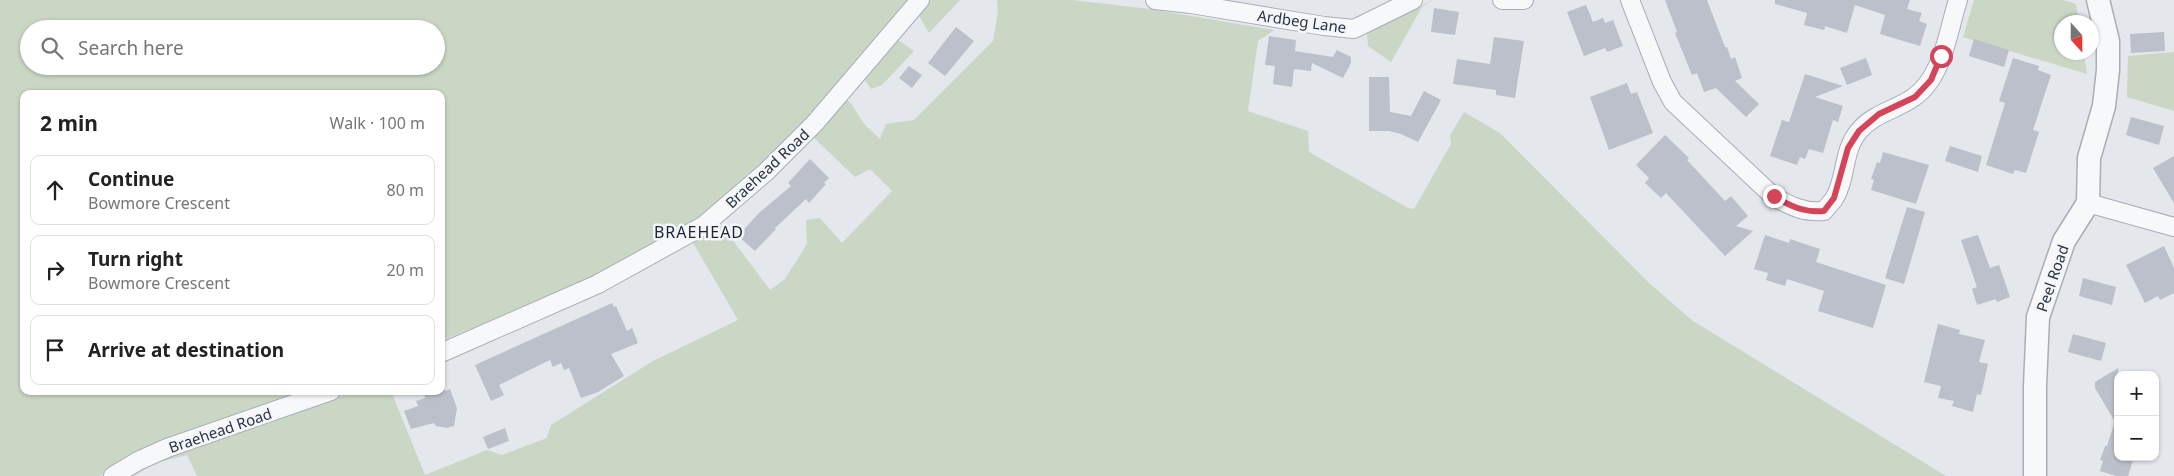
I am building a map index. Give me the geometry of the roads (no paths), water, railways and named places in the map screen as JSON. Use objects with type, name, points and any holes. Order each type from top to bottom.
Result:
[{"type":"street","name":"Braehead Road","points":[[445,351],[598,284],[703,226],[767,170],[815,123],[920,0]]},
{"type":"street","name":"Ardbeg Lane","points":[[1155,0],[1192,2],[1324,26],[1354,29],[1413,0]]},
{"type":"street","points":[[1502,0],[1524,0]]},
{"type":"street","points":[[1630,0],[1662,82],[1673,102],[1774,196],[1790,206],[1810,212],[1824,211],[1834,198],[1848,148],[1859,131],[1879,114],[1915,97],[1931,80],[1941,56],[1958,0]]},
{"type":"street","points":[[2098,0],[2108,41],[2108,70],[2104,106],[2089,158],[2088,203],[2174,227]]},
{"type":"street","name":"Peel Road","points":[[2035,476],[2034,386],[2038,317],[2064,241],[2088,203]]},
{"type":"street","name":"Braehead Road","points":[[113,476],[138,461],[167,448],[319,395]]},
{"type":"district","name":"BRAEHEAD","points":[[699,232]]}]
